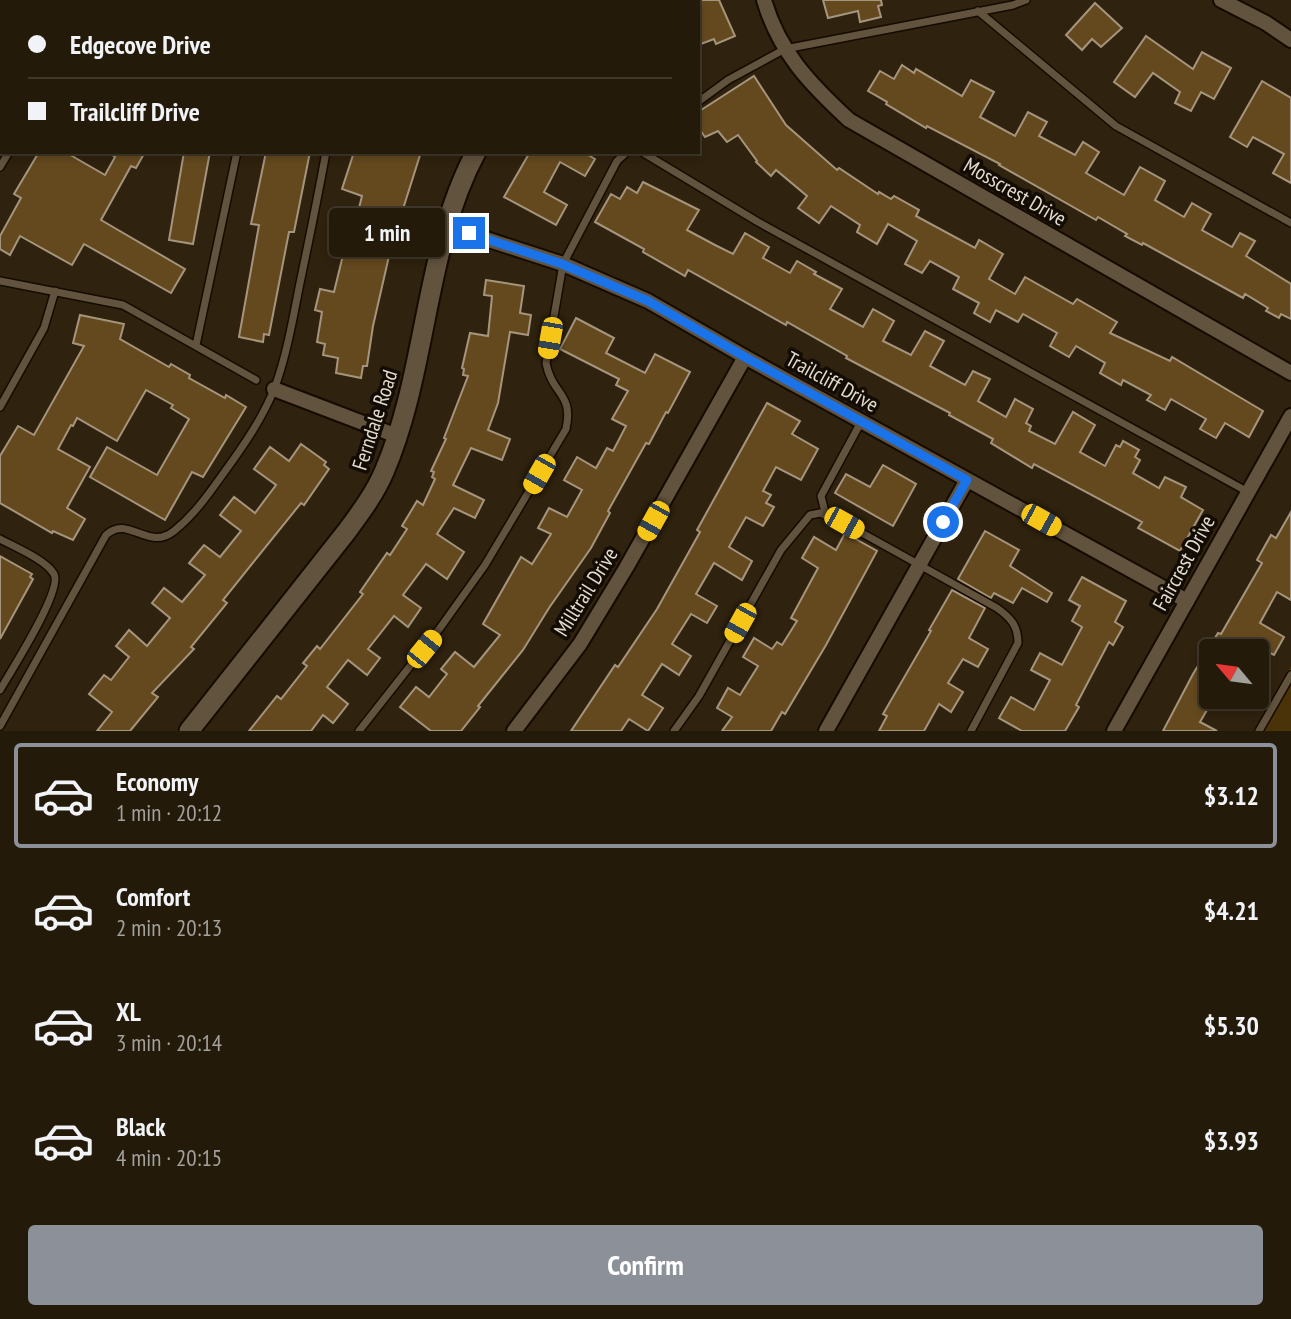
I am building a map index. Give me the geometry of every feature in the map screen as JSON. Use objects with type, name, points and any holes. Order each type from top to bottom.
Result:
[{"type":"street","name":"Mosscrest Drive","points":[[764,0],[769,18],[792,62],[814,88],[849,120],[1291,373]]},
{"type":"street","points":[[1221,0],[1266,23],[1291,40]]},
{"type":"street","name":"Ferndale Road","points":[[189,731],[370,498],[384,472],[397,436],[421,347],[446,226],[475,154]]},
{"type":"street","name":"Trailcliff Drive","points":[[446,226],[562,264],[648,301],[861,422],[1187,601]]},
{"type":"street","name":"Milltrail Drive","points":[[514,731],[580,644],[745,357]]},
{"type":"street","points":[[274,389],[397,436]]},
{"type":"street","name":"Faircrest Drive","points":[[1114,731],[1291,416]]},
{"type":"street","points":[[826,731],[967,480]]},
{"type":"lane","points":[[700,101],[728,80],[785,49],[1026,0]]},
{"type":"lane","points":[[978,11],[1116,126],[1291,223]]},
{"type":"lane","points":[[196,345],[237,154]]},
{"type":"lane","points":[[0,726],[106,535],[121,527],[150,538],[165,537],[176,529],[201,504],[234,460],[261,415],[274,389],[291,330],[327,154]]},
{"type":"lane","points":[[359,731],[440,628],[485,565],[566,429],[570,413],[566,401],[549,378],[546,363],[562,264],[617,161],[626,154]]},
{"type":"lane","points":[[645,154],[758,222],[1248,492]]},
{"type":"lane","points":[[0,281],[123,305],[256,380]]},
{"type":"lane","points":[[0,407],[44,328],[55,291]]},
{"type":"lane","points":[[827,516],[821,496],[861,422]]},
{"type":"lane","points":[[674,731],[699,696],[781,551],[810,515],[820,513],[997,608],[1009,617],[1018,629],[1018,643],[971,731]]},
{"type":"lane","points":[[0,539],[49,566],[56,577],[56,586],[47,606],[0,690]]},
{"type":"lane","points":[[1259,731],[1291,675]]},
{"type":"shaded area","points":[[1291,666],[1291,731],[1254,731],[1269,709]]},
{"type":"building","points":[[700,0],[719,0],[735,36],[716,44],[714,39],[700,44]]},
{"type":"building","points":[[823,0],[881,0],[882,5],[878,6],[881,17],[860,22],[858,11],[828,18]]},
{"type":"building","points":[[1095,3],[1122,28],[1101,47],[1092,39],[1082,50],[1066,35]]},
{"type":"building","points":[[1146,36],[1193,69],[1202,52],[1231,68],[1214,99],[1201,92],[1191,111],[1175,103],[1180,92],[1153,73],[1135,97],[1114,82]]},
{"type":"building","points":[[902,65],[914,73],[916,69],[962,96],[971,80],[994,92],[980,117],[1015,136],[1028,112],[1047,122],[1039,136],[1075,155],[1083,142],[1099,152],[1086,173],[1124,195],[1140,167],[1165,181],[1155,200],[1184,217],[1192,203],[1211,214],[1202,230],[1232,247],[1240,233],[1255,241],[1246,256],[1291,284],[1291,319],[1281,314],[1279,318],[1245,294],[1243,298],[1143,243],[1142,245],[1125,236],[1127,234],[1098,217],[1096,220],[1000,164],[927,126],[926,128],[868,91],[880,71],[894,79]]},
{"type":"building","points":[[754,76],[786,125],[837,170],[839,168],[878,194],[879,192],[891,199],[894,196],[919,210],[916,216],[975,248],[979,240],[1003,254],[989,279],[1015,294],[1025,277],[1073,304],[1077,299],[1117,322],[1110,333],[1170,361],[1172,357],[1263,411],[1249,437],[1225,423],[1216,438],[1200,429],[1206,419],[1171,399],[1165,410],[1147,400],[1151,395],[1123,380],[1121,385],[1100,373],[1105,363],[1076,346],[1069,357],[1050,346],[1057,333],[1023,314],[1018,322],[996,310],[990,322],[974,313],[979,303],[953,289],[959,277],[930,261],[922,273],[905,264],[917,241],[888,224],[877,244],[857,232],[860,225],[831,206],[819,223],[798,208],[807,196],[776,170],[771,176],[756,162],[738,135],[727,142],[718,131],[705,137],[700,130],[700,111]]},
{"type":"building","points":[[1262,81],[1291,98],[1291,183],[1273,173],[1284,154],[1253,137],[1247,147],[1230,137]]},
{"type":"building","points":[[38,154],[68,154],[105,175],[115,157],[111,154],[144,154],[136,168],[131,166],[101,220],[185,269],[171,293],[84,244],[72,265],[20,236],[10,255],[0,249],[0,236],[21,198],[14,194]]},
{"type":"building","points":[[184,154],[210,154],[193,244],[169,240]]},
{"type":"building","points":[[266,154],[310,154],[294,232],[289,232],[269,335],[264,334],[263,342],[239,337],[259,225],[251,224]]},
{"type":"building","points":[[353,154],[420,154],[403,209],[400,208],[373,326],[367,366],[363,366],[361,378],[336,373],[338,358],[323,355],[325,344],[317,342],[322,312],[315,310],[320,289],[334,292],[343,255],[332,252],[337,232],[352,236],[362,196],[342,189]]},
{"type":"building","points":[[529,154],[586,154],[595,159],[585,176],[560,162],[544,192],[567,205],[556,225],[504,197]]},
{"type":"building","points":[[643,182],[699,210],[687,230],[733,254],[745,233],[769,247],[763,258],[790,273],[797,261],[842,289],[830,309],[863,327],[873,309],[894,321],[883,341],[911,355],[925,331],[944,341],[930,366],[965,385],[973,371],[990,379],[978,401],[1006,417],[1015,399],[1033,409],[1026,423],[1031,426],[1029,431],[1055,444],[1073,412],[1095,425],[1080,452],[1105,466],[1116,445],[1120,447],[1123,441],[1139,450],[1135,457],[1140,460],[1133,473],[1159,488],[1165,477],[1186,487],[1181,497],[1203,510],[1180,551],[1138,528],[1142,522],[1034,464],[1032,468],[991,443],[993,439],[949,415],[950,413],[688,270],[685,276],[595,222],[611,194],[620,199],[627,187],[637,193]]},
{"type":"building","points":[[486,280],[524,286],[520,313],[531,315],[528,335],[510,332],[498,403],[488,430],[510,439],[502,460],[471,448],[453,485],[484,500],[475,518],[454,508],[437,534],[464,552],[447,579],[426,564],[403,595],[421,608],[408,627],[394,616],[368,649],[380,658],[367,675],[348,660],[327,687],[348,704],[333,723],[323,715],[311,731],[249,731],[277,696],[281,699],[307,666],[303,663],[317,646],[320,649],[363,594],[360,592],[407,529],[402,526],[417,501],[423,505],[435,479],[432,477],[434,472],[431,471],[446,439],[444,438],[468,376],[463,375],[462,368],[470,333],[488,336],[492,296],[484,295]]},
{"type":"building","points":[[80,315],[124,324],[120,339],[169,367],[171,364],[190,375],[189,378],[246,407],[203,477],[192,472],[165,520],[90,477],[107,447],[157,475],[189,419],[171,408],[173,405],[146,390],[117,441],[77,418],[58,449],[90,467],[67,508],[85,519],[73,540],[53,531],[52,533],[0,503],[0,456],[18,426],[34,435],[84,346],[73,343]]},
{"type":"building","points":[[576,318],[614,338],[606,353],[645,373],[655,354],[690,372],[649,444],[646,443],[608,511],[610,513],[591,548],[523,650],[461,731],[431,731],[400,707],[416,687],[429,697],[447,674],[441,669],[455,652],[474,667],[500,635],[483,624],[521,557],[532,564],[551,534],[538,528],[549,508],[567,517],[582,490],[564,480],[577,457],[596,468],[607,448],[613,451],[626,426],[612,419],[628,391],[616,385],[619,379],[560,349]]},
{"type":"building","points":[[767,403],[800,421],[792,434],[818,449],[801,480],[776,467],[763,491],[771,495],[766,503],[774,507],[763,526],[746,517],[729,547],[752,561],[742,580],[714,563],[696,594],[717,606],[707,623],[691,614],[672,644],[691,656],[679,675],[662,664],[642,695],[663,708],[648,731],[629,719],[621,731],[571,731],[657,609]]},
{"type":"building","points":[[301,444],[326,462],[324,465],[329,469],[304,505],[301,503],[223,600],[227,603],[191,647],[194,649],[152,693],[158,697],[130,731],[97,731],[112,712],[89,694],[104,675],[111,680],[129,657],[116,646],[129,630],[147,646],[170,618],[152,603],[164,588],[182,602],[205,575],[189,563],[204,545],[220,557],[241,531],[220,515],[234,497],[255,513],[276,485],[254,469],[270,447],[289,461]]},
{"type":"building","points":[[883,465],[916,484],[893,526],[835,493],[846,474],[870,487]]},
{"type":"building","points":[[1291,512],[1291,600],[1277,592],[1260,623],[1284,637],[1274,655],[1269,652],[1269,639],[1214,639],[1218,633],[1221,634],[1262,563],[1257,560],[1271,535],[1276,538]]},
{"type":"building","points":[[985,531],[1019,550],[1010,566],[1052,593],[1047,602],[1022,588],[1013,603],[994,593],[991,598],[958,579]]},
{"type":"building","points":[[845,533],[877,551],[785,714],[782,712],[771,731],[722,731],[732,717],[717,708],[728,688],[740,695],[758,666],[743,657],[754,638],[772,649],[777,642],[782,645],[797,621],[791,618],[818,568],[802,558],[814,537],[836,550]]},
{"type":"building","points":[[0,556],[32,574],[30,577],[33,579],[0,639]]},
{"type":"building","points":[[1082,577],[1126,601],[1115,622],[1123,627],[1113,645],[1109,642],[1065,731],[1022,731],[999,718],[1011,697],[1034,710],[1050,680],[1031,670],[1040,653],[1062,665],[1082,627],[1072,621],[1080,606],[1069,600]]},
{"type":"building","points":[[952,590],[985,608],[969,638],[988,649],[978,667],[963,659],[948,683],[963,692],[951,712],[939,704],[924,731],[879,731],[887,716],[883,714]]},
{"type":"building","points":[[1199,664],[1199,709],[1208,709],[1200,722],[1217,731],[1163,731]]},
{"type":"route","points":[[469,233],[562,264],[648,301],[967,480],[943,522]]}]
